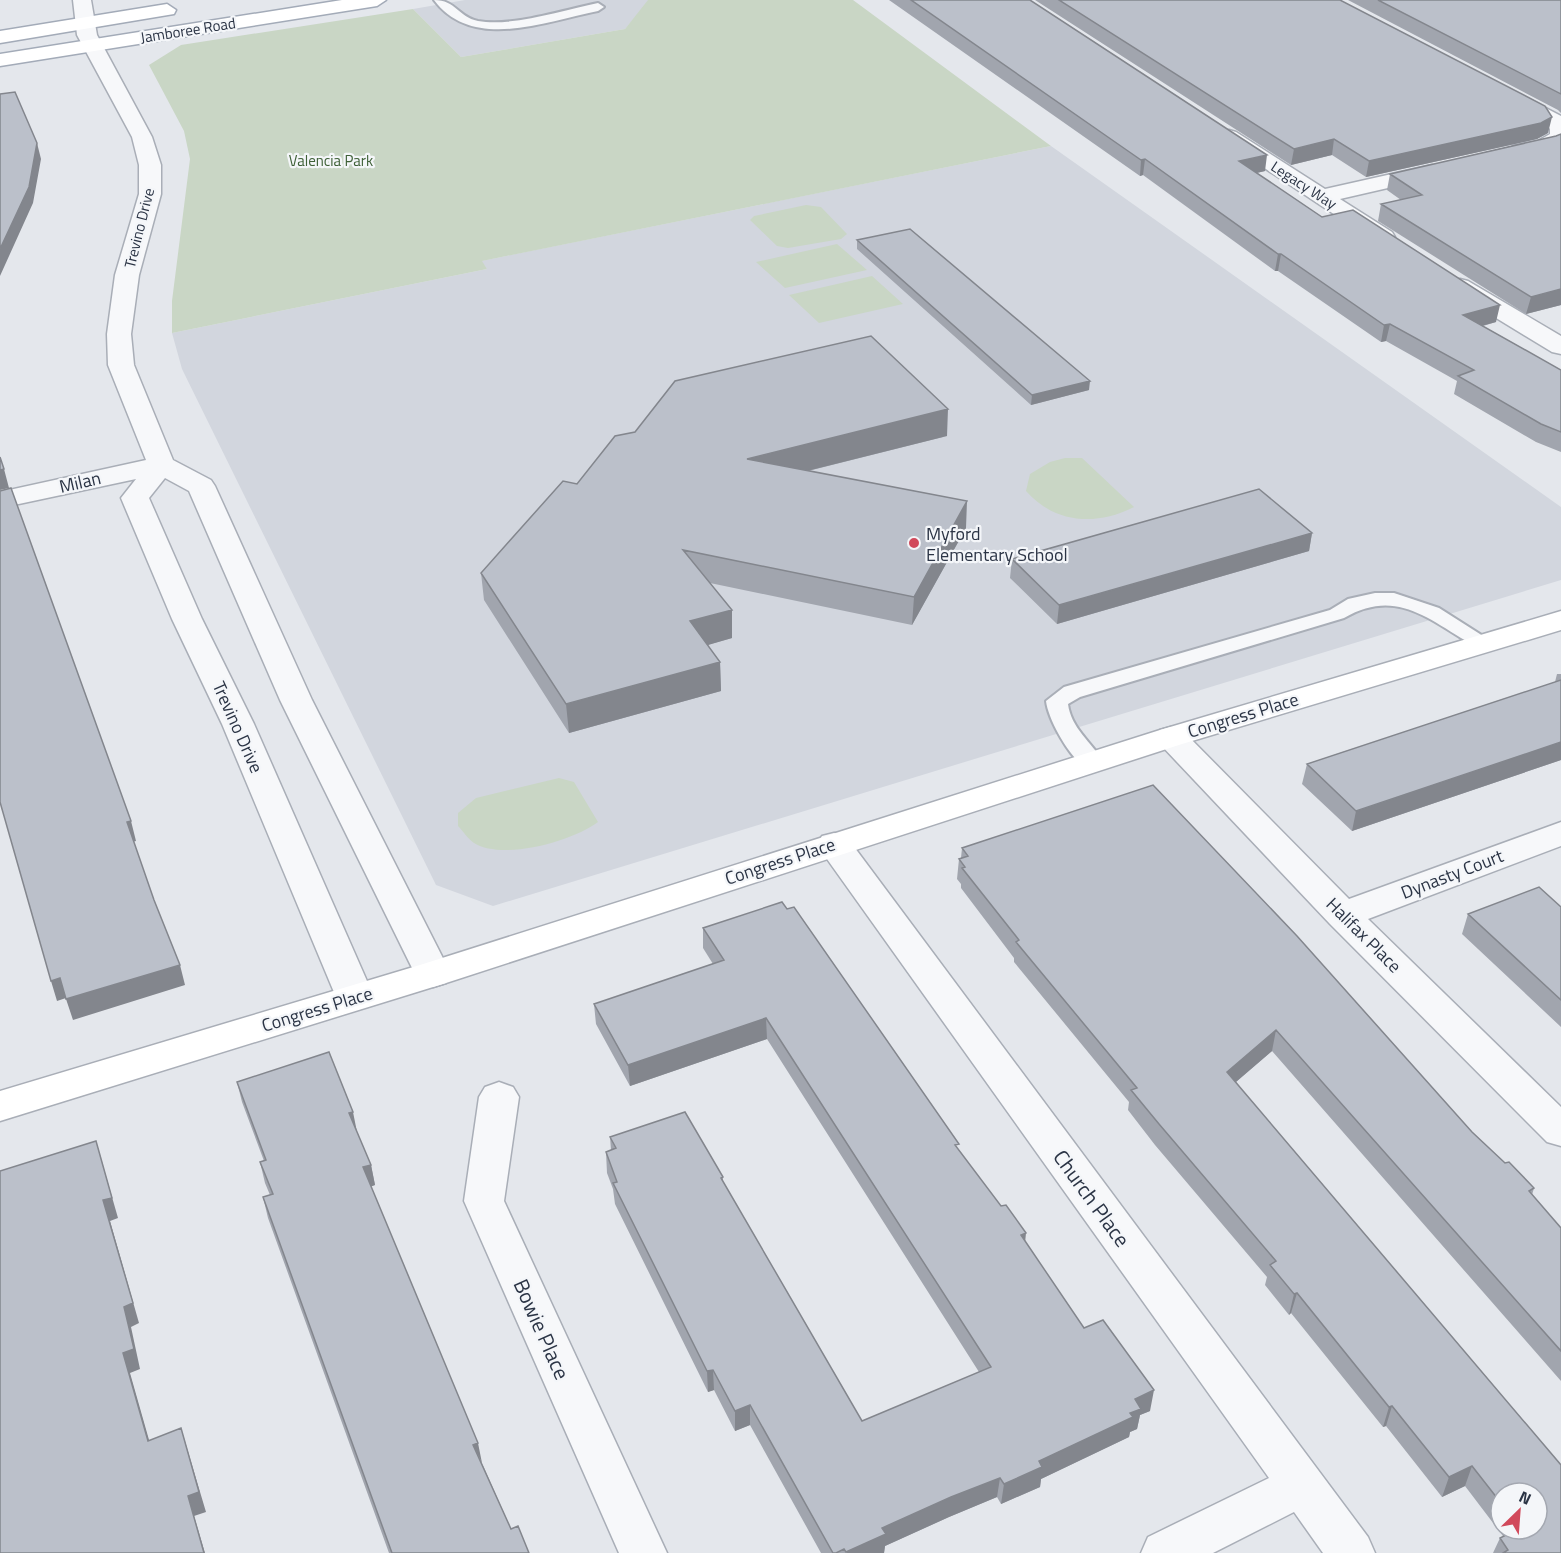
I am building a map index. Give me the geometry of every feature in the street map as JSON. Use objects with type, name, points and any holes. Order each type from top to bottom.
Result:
[{"type":"street","name":"Trevino Drive","points":[[82,0],[83,23],[142,137],[150,165],[150,194],[128,275],[119,334],[121,365],[161,465],[135,498],[186,619],[238,724],[355,998]]},
{"type":"street","name":"Jamboree Road","points":[[0,60],[376,0]]},
{"type":"street","name":"Jamboree Road","points":[[0,37],[188,7]]},
{"type":"street","points":[[1497,88],[1550,116],[1561,128],[1560,137],[1545,146],[1500,156]]},
{"type":"street","name":"Legacy Way","points":[[1213,126],[1399,246]]},
{"type":"street","points":[[1323,196],[1456,166]]},
{"type":"street","points":[[1446,277],[1561,347]]},
{"type":"street","name":"Milan","points":[[0,500],[161,465]]},
{"type":"street","points":[[161,465],[201,486],[296,700],[433,974]]},
{"type":"street","name":"Congress Place","points":[[0,1106],[433,974],[1171,736],[1561,620]]},
{"type":"street","name":"Halifax Place","points":[[1171,736],[1344,915],[1561,1131]]},
{"type":"street","name":"Dynasty Court","points":[[1344,915],[1561,833]]},
{"type":"street","name":"Church Place","points":[[834,844],[1351,1553]]},
{"type":"street","name":"Bowie Place","points":[[499,1097],[484,1201],[643,1553]]},
{"type":"street","points":[[1165,1553],[1301,1485]]},
{"type":"lane","points":[[440,0],[461,19],[477,25],[512,22],[598,7]]},
{"type":"lane","points":[[1093,762],[1062,724],[1057,713],[1057,701],[1072,692],[1337,614],[1351,603],[1372,598],[1406,602],[1431,610],[1484,643]]},
{"type":"shaded area","points":[[465,0],[649,1],[625,29],[461,57],[413,9]]},
{"type":"shaded area","name":"Myford Elementary School","points":[[1051,146],[1561,507],[1561,580],[493,906],[436,885],[182,369],[172,333],[487,269],[481,261]]},
{"type":"green space","name":"Valencia Park","points":[[648,0],[853,0],[1051,146],[482,261],[487,269],[172,333],[172,301],[190,159],[184,131],[149,65],[181,45],[413,9],[461,57],[625,29]]},
{"type":"green space","points":[[806,205],[821,207],[847,234],[841,239],[788,248],[777,246],[750,220],[754,216]]},
{"type":"green space","points":[[837,244],[867,270],[785,288],[756,262]]},
{"type":"green space","points":[[872,276],[903,304],[819,323],[789,295]]},
{"type":"green space","points":[[1065,458],[1082,458],[1134,507],[1106,517],[1091,519],[1063,516],[1037,502],[1026,491],[1030,474],[1050,462]]},
{"type":"green space","points":[[559,778],[574,782],[598,822],[555,842],[502,850],[474,843],[458,826],[458,813],[476,798]]},
{"type":"building","points":[[911,0],[1030,0],[1267,155],[1239,161],[1322,217],[1353,210],[1500,305],[1463,315],[1561,370],[1561,432],[1541,424],[1458,376],[1474,370],[1390,324],[1384,325]]},
{"type":"building","points":[[1059,0],[1340,0],[1545,106],[1552,117],[1541,123],[1369,161],[1334,139],[1294,149]]},
{"type":"building","points":[[1378,0],[1561,0],[1561,94]]},
{"type":"building","points":[[15,92],[37,143],[29,187],[0,249],[0,94]]},
{"type":"building","points":[[1561,134],[1561,289],[1531,297],[1381,204],[1422,195],[1390,174]]},
{"type":"building","points":[[910,229],[1090,381],[1032,395],[857,240]]},
{"type":"building","points":[[871,336],[948,409],[747,459],[967,501],[914,597],[683,550],[732,610],[690,621],[720,662],[566,704],[481,573],[563,481],[577,484],[615,436],[635,432],[675,381]]},
{"type":"building","points":[[0,457],[4,469],[0,470]]},
{"type":"building","points":[[11,488],[131,821],[127,822],[154,900],[180,965],[66,999],[60,978],[51,981],[0,802],[0,491]]},
{"type":"building","points":[[1259,489],[1312,533],[1059,605],[1012,559]]},
{"type":"building","points":[[1561,680],[1561,742],[1356,811],[1307,764]]},
{"type":"building","points":[[1153,785],[1297,936],[1472,1132],[1505,1163],[1509,1162],[1534,1188],[1529,1191],[1561,1228],[1561,1351],[1276,1030],[1227,1072],[1561,1465],[1561,1553],[1503,1553],[1508,1550],[1502,1541],[1549,1541],[1549,1481],[1489,1481],[1489,1488],[1472,1466],[1449,1477],[1297,1293],[1294,1294],[1270,1265],[1276,1261],[1131,1090],[1137,1088],[1016,942],[1019,940],[962,868],[965,867],[959,859],[968,856],[962,848]]},
{"type":"building","points":[[1539,887],[1561,907],[1561,1000],[1468,914]]},
{"type":"building","points":[[782,902],[787,909],[794,907],[959,1144],[955,1145],[1001,1206],[1006,1205],[1026,1233],[1021,1235],[1084,1328],[1103,1320],[1154,1390],[1135,1399],[1141,1409],[1130,1413],[1133,1417],[1039,1461],[1042,1467],[1004,1484],[1000,1478],[951,1497],[882,1528],[886,1534],[846,1552],[844,1549],[836,1553],[833,1553],[750,1405],[735,1411],[713,1370],[707,1371],[613,1183],[617,1182],[606,1152],[616,1148],[610,1137],[685,1112],[862,1421],[991,1367],[766,1018],[628,1065],[594,1004],[724,960],[703,928]]},
{"type":"building","points":[[329,1052],[353,1112],[349,1113],[371,1165],[363,1167],[478,1443],[473,1445],[511,1529],[518,1526],[529,1553],[392,1553],[263,1197],[273,1194],[260,1162],[266,1160],[237,1082]]},
{"type":"building","points":[[96,1141],[112,1198],[103,1200],[133,1303],[124,1307],[134,1349],[123,1353],[148,1441],[181,1428],[199,1492],[188,1496],[204,1553],[0,1553],[0,1171]]},
{"type":"place","name":"Myford Elementary School","points":[[914,543]]}]
